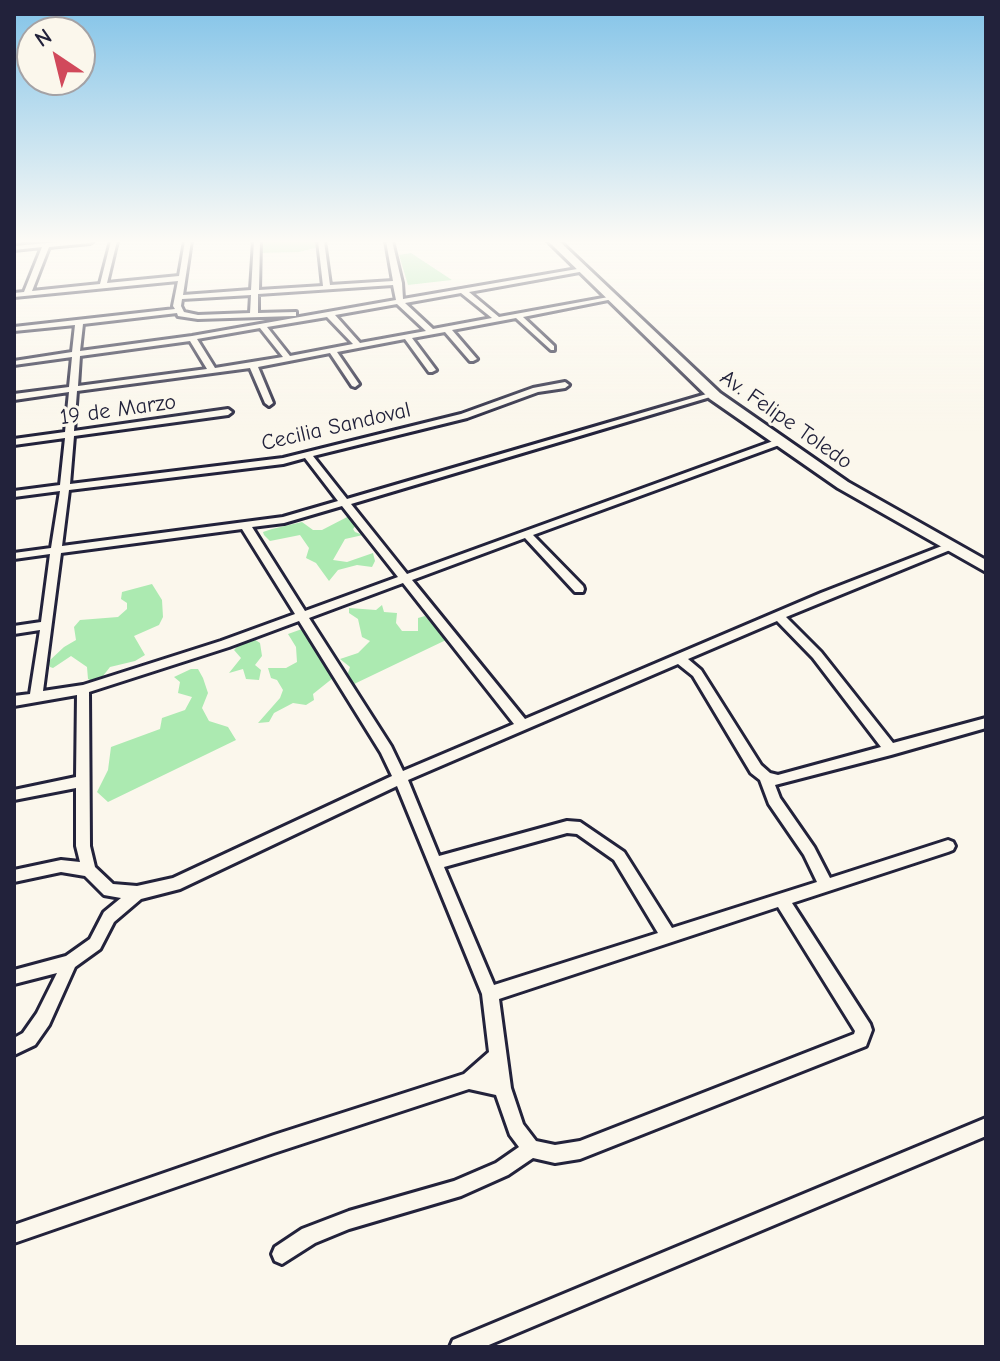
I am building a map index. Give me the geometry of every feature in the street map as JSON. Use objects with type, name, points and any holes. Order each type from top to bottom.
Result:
[{"type":"main road","name":"Av. Felipe Toledo","points":[[621,305],[713,395],[871,502],[986,567]]},
{"type":"street","points":[[177,311],[178,305]]},
{"type":"street","points":[[254,314],[255,305]]},
{"type":"street","points":[[14,329],[177,311],[188,316],[254,314],[276,318],[390,305]]},
{"type":"street","points":[[402,305],[433,333]]},
{"type":"street","points":[[479,305],[498,320]]},
{"type":"street","points":[[14,397],[253,365],[579,305]]},
{"type":"street","points":[[329,314],[359,346]]},
{"type":"street","points":[[518,316],[551,348]]},
{"type":"street","points":[[14,363],[192,338],[261,325],[276,318]]},
{"type":"street","points":[[36,697],[65,487],[79,322]]},
{"type":"street","points":[[261,325],[289,359]]},
{"type":"street","points":[[448,330],[473,359]]},
{"type":"street","points":[[407,337],[432,370]]},
{"type":"street","points":[[192,338],[213,371]]},
{"type":"street","points":[[333,351],[355,384]]},
{"type":"street","points":[[253,365],[269,403]]},
{"type":"street","name":"Cecilia Sandoval","points":[[14,494],[283,461],[464,416],[536,390],[565,385]]},
{"type":"street","points":[[14,556],[284,520],[713,395]]},
{"type":"street","name":"19 de Marzo","points":[[14,442],[228,412]]},
{"type":"street","points":[[14,701],[118,680],[528,536],[779,442]]},
{"type":"street","points":[[307,455],[523,726]]},
{"type":"street","points":[[245,525],[386,750],[400,778],[490,994],[502,1088],[516,1129],[531,1149],[555,1154],[580,1150],[860,1040],[864,1030],[782,900]]},
{"type":"street","points":[[528,536],[579,589]]},
{"type":"street","points":[[83,689],[83,846],[89,870],[109,890],[137,893],[175,884],[400,778],[778,616],[951,546]]},
{"type":"street","points":[[778,616],[817,655],[891,750]]},
{"type":"street","points":[[14,630],[47,625]]},
{"type":"street","points":[[680,659],[697,673],[756,769],[766,777],[778,780],[986,723]]},
{"type":"street","points":[[766,777],[774,800],[809,851],[826,885]]},
{"type":"street","points":[[14,795],[83,781]]},
{"type":"street","points":[[435,863],[567,827],[580,828],[619,856],[669,936]]},
{"type":"street","points":[[490,994],[948,846]]},
{"type":"street","points":[[14,876],[61,866],[89,870]]},
{"type":"street","points":[[14,977],[70,962],[95,944],[109,917],[137,893]]},
{"type":"street","points":[[14,1047],[29,1039],[43,1019],[70,962]]},
{"type":"street","points":[[14,1234],[274,1144],[469,1081],[496,1057]]},
{"type":"street","points":[[469,1081],[502,1088]]},
{"type":"street","points":[[460,1347],[986,1127]]},
{"type":"street","points":[[282,1254],[309,1236],[349,1220],[455,1190],[502,1169],[531,1149]]},
{"type":"green space","points":[[351,515],[359,522],[353,529],[363,535],[345,539],[333,560],[347,562],[373,553],[375,561],[372,567],[357,565],[338,570],[329,581],[316,563],[306,558],[309,548],[300,535],[270,541],[263,532],[302,522],[313,530],[322,530]]},
{"type":"green space","points":[[152,584],[162,600],[163,617],[159,625],[134,636],[145,655],[135,661],[110,667],[103,676],[92,681],[88,679],[87,667],[71,656],[50,667],[48,662],[76,640],[74,627],[80,620],[118,617],[127,609],[127,603],[121,599],[122,592]]},
{"type":"green space","points":[[382,605],[384,612],[397,613],[396,623],[402,631],[418,631],[418,618],[425,616],[446,640],[352,685],[347,676],[350,667],[340,659],[358,653],[370,641],[362,637],[358,619],[349,613],[349,608],[376,610]]},
{"type":"green space","points":[[302,629],[333,678],[313,694],[314,700],[306,705],[293,703],[274,713],[269,722],[258,723],[280,698],[283,690],[277,680],[271,678],[268,668],[286,668],[297,662],[296,647],[288,634]]},
{"type":"green space","points":[[244,639],[254,639],[260,643],[262,656],[255,665],[261,670],[259,680],[246,679],[243,669],[229,673],[241,658],[234,650]]},
{"type":"green space","points":[[198,669],[203,678],[208,693],[202,708],[209,721],[228,727],[236,740],[108,802],[97,792],[108,770],[111,747],[160,729],[162,718],[185,710],[192,697],[178,693],[180,682],[174,677]]}]
